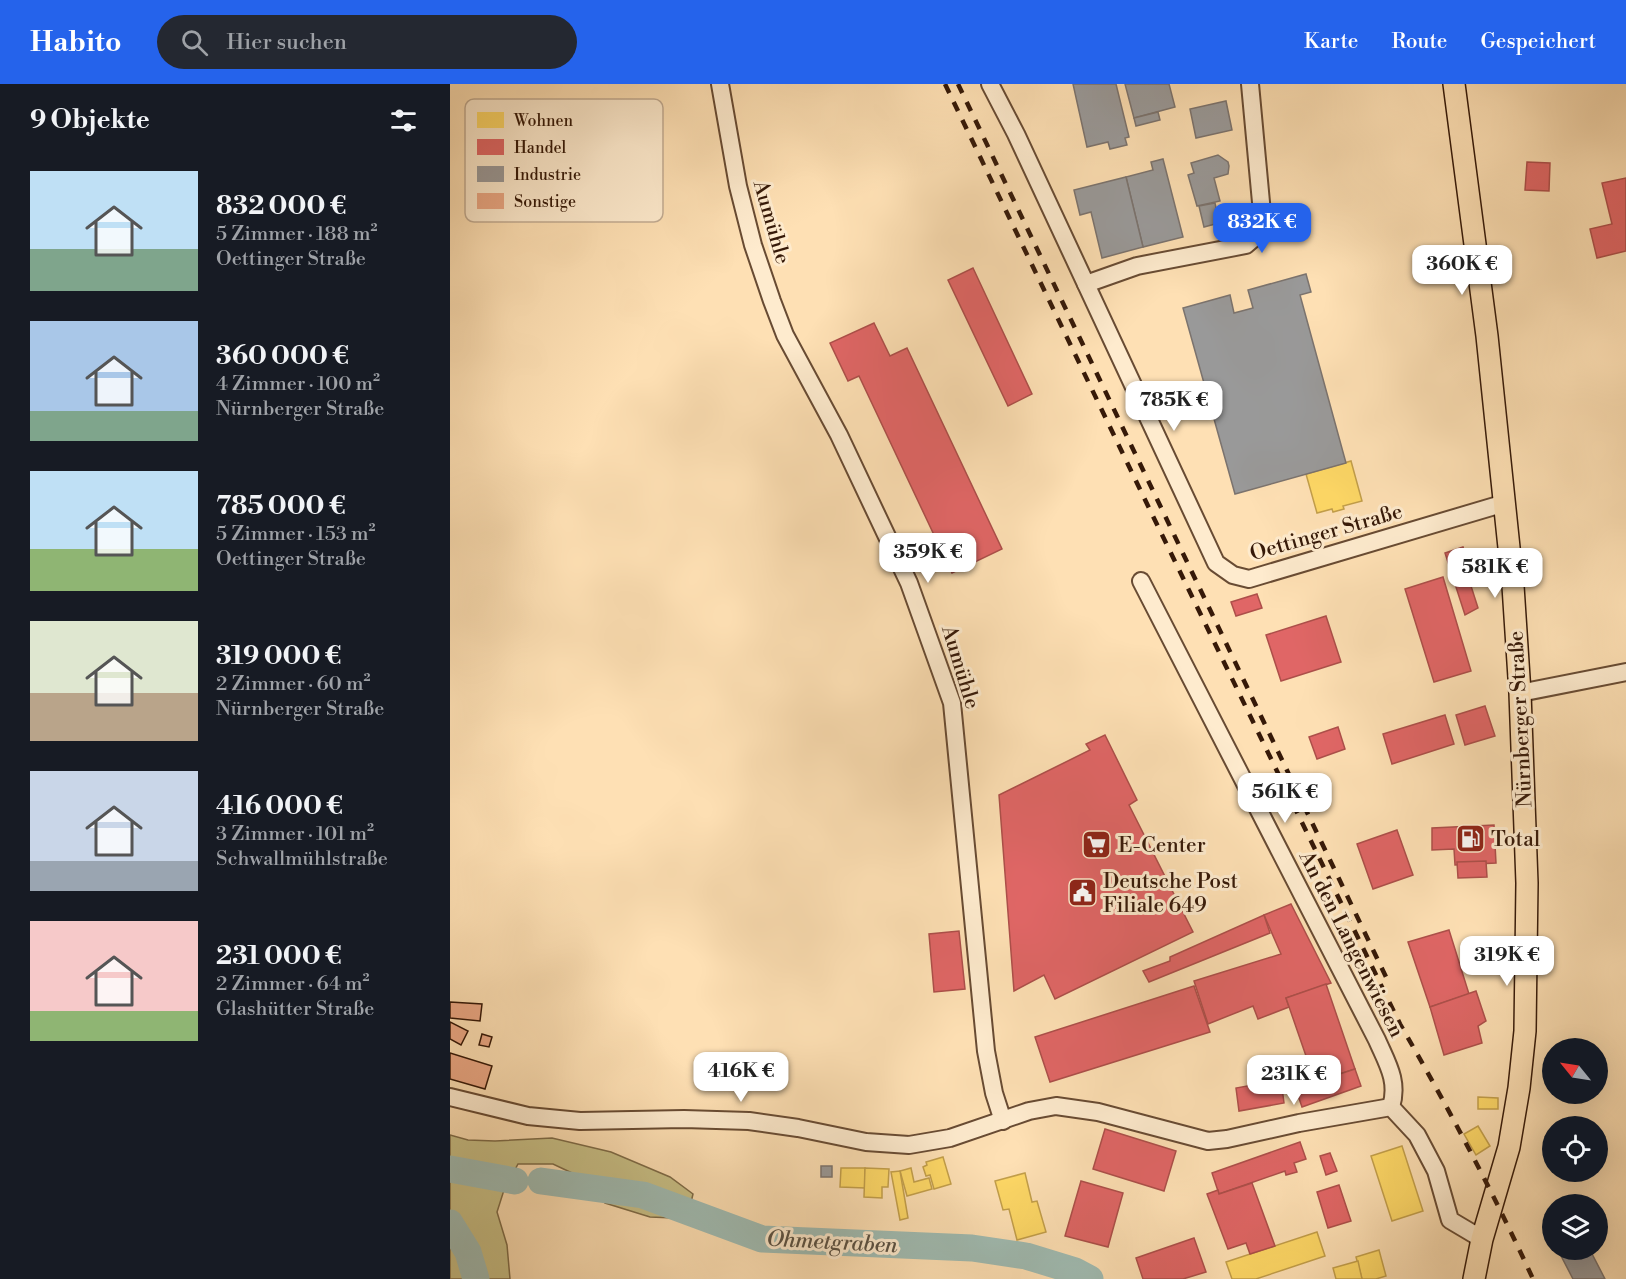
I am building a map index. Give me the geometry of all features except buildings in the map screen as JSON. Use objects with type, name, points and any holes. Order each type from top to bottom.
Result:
[{"type":"main road","name":"Nürnberger Straße","points":[[1454,84],[1487,336],[1505,503],[1520,693],[1527,883],[1525,1031],[1519,1088],[1509,1147],[1482,1239],[1474,1279]]},
{"type":"street","name":"Aumühle","points":[[720,84],[738,186],[753,245],[772,301],[785,335],[839,435],[909,583],[952,703],[986,1051],[994,1093],[1003,1121]]},
{"type":"street","name":"Oettinger Straße","points":[[990,84],[1016,134],[1216,563],[1233,575],[1249,579],[1505,503]]},
{"type":"street","points":[[1086,284],[1137,266],[1246,245],[1260,233],[1262,213],[1250,84]]},
{"type":"street","name":"An den Langenwiesen","points":[[1142,581],[1377,1040],[1394,1082],[1395,1094],[1391,1107]]},
{"type":"street","points":[[1520,693],[1626,672]]},
{"type":"street","points":[[450,1097],[528,1116],[580,1121],[684,1119],[749,1121],[866,1142],[909,1145],[950,1138],[1029,1111],[1056,1106],[1098,1112],[1208,1141],[1391,1107],[1417,1135],[1436,1171],[1450,1220],[1482,1239]]},
{"type":"shaded area","points":[[450,1135],[468,1140],[495,1141],[552,1138],[611,1152],[670,1177],[693,1194],[688,1215],[674,1218],[650,1217],[605,1203],[572,1173],[553,1164],[518,1164],[504,1190],[497,1212],[507,1245],[510,1279],[450,1279]]},
{"type":"waterway","name":"Ohmetgraben","points":[[450,1169],[515,1181]]},
{"type":"waterway","name":"Ohmetgraben","points":[[541,1181],[643,1195],[762,1239],[972,1248],[1026,1256],[1075,1271],[1090,1279]]},
{"type":"waterway","points":[[450,1223],[468,1252],[476,1279]]},
{"type":"railway","points":[[945,84],[1400,1024],[1470,1150],[1533,1279]]},
{"type":"railway","points":[[958,84],[1387,979]]},
{"type":"place","name":"Total","points":[[1470,839]]},
{"type":"place","name":"E-Center","points":[[1097,845]]},
{"type":"place","name":"Deutsche Post Filiale 649","points":[[1082,893]]}]
